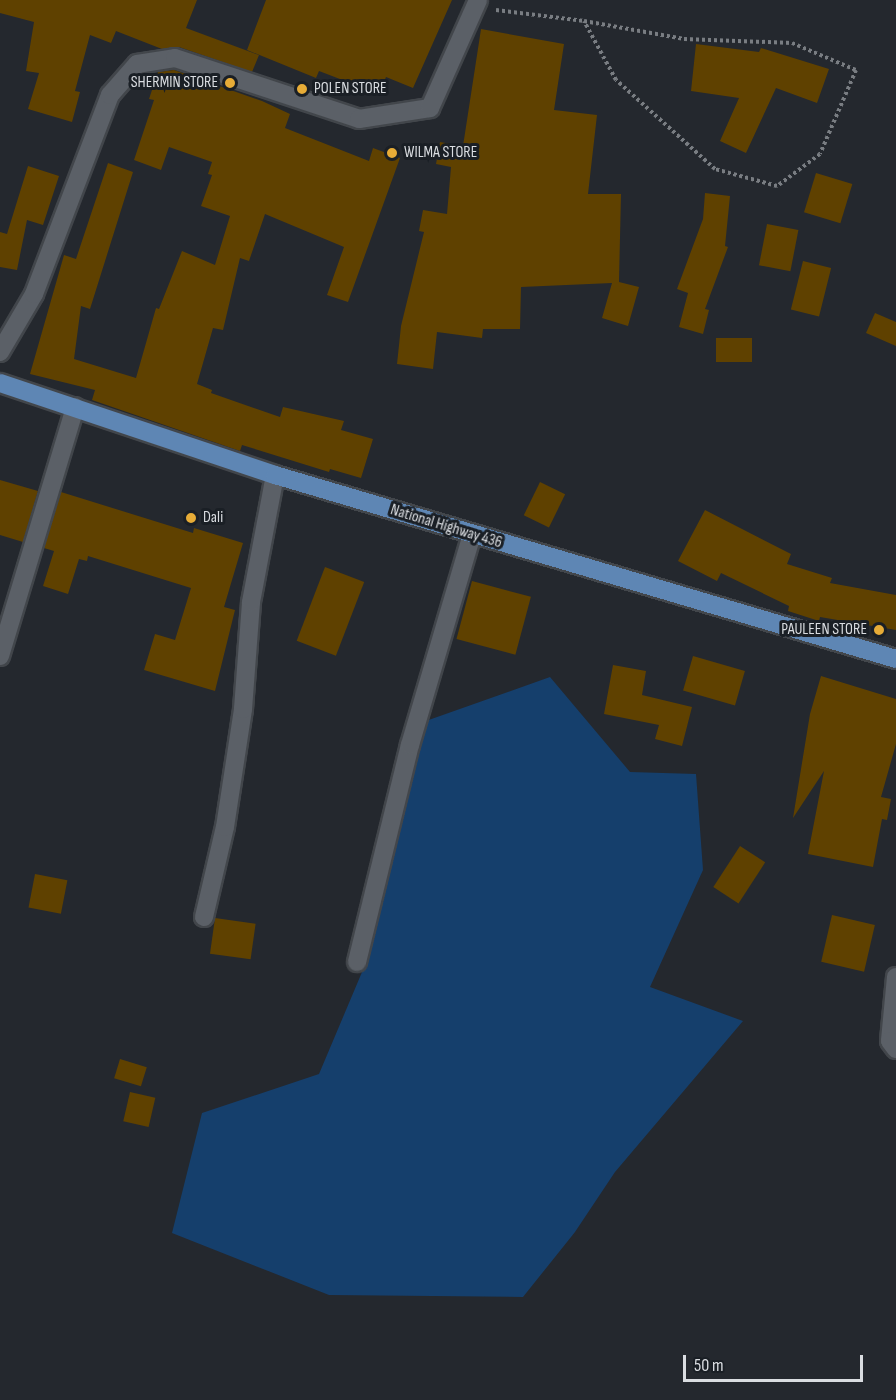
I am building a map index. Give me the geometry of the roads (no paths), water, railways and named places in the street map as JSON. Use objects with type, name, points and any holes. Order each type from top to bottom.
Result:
[{"type":"main road","name":"National Highway 436","points":[[0,383],[275,475],[896,659]]},
{"type":"street","points":[[0,352],[34,294],[111,95],[137,63],[175,58],[359,119],[430,108],[476,4]]},
{"type":"street","points":[[0,656],[75,407]]},
{"type":"street","points":[[204,917],[225,827],[243,709],[251,603],[275,475]]},
{"type":"street","points":[[357,962],[410,745],[472,535]]},
{"type":"street","points":[[896,977],[890,1041],[896,1049]]},
{"type":"place","name":"SHERMIN STORE","points":[[230,83]]},
{"type":"place","name":"POLEN STORE","points":[[302,89]]},
{"type":"place","name":"WILMA STORE","points":[[392,153]]},
{"type":"place","name":"Dali","points":[[191,518]]},
{"type":"place","name":"PAULEEN STORE","points":[[879,630]]}]
